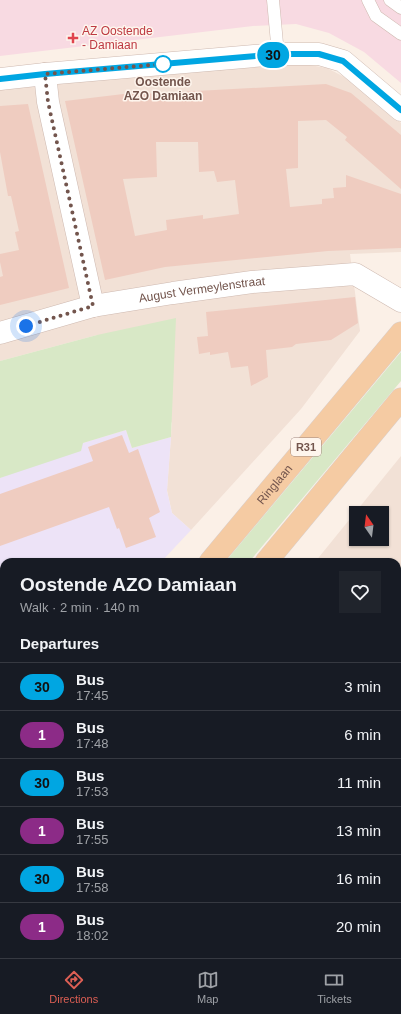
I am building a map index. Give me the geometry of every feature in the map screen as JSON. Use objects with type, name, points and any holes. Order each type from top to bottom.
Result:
[{"type":"main road","name":"Ringlaan","points":[[213,558],[401,333]]},
{"type":"main road","points":[[269,558],[401,399]]},
{"type":"street","points":[[0,79],[278,54],[319,54],[343,61],[401,110]]},
{"type":"street","points":[[45,74],[48,102],[93,306]]},
{"type":"street","name":"August Vermeylenstraat","points":[[0,333],[93,306],[252,282],[355,274],[401,301]]},
{"type":"lane","points":[[273,0],[278,54]]},
{"type":"lane","points":[[368,0],[376,16],[401,34]]},
{"type":"lane","points":[[390,0],[401,8]]},
{"type":"shaded area","name":"AZ Oostende - Damiaan","points":[[0,0],[401,0],[401,83],[364,52],[329,33],[296,24],[253,26],[0,56]]},
{"type":"shaded area","points":[[298,63],[327,68],[352,81],[401,123],[401,252],[350,254],[360,331],[301,409],[191,530],[172,513],[167,490],[172,423],[97,335],[0,361],[0,89]]},
{"type":"shaded area","points":[[126,430],[132,448],[171,437],[167,491],[172,513],[191,530],[165,558],[0,558],[0,478],[83,443]]},
{"type":"shaded area","points":[[401,456],[401,558],[318,558],[349,520],[349,546],[389,546],[389,506],[360,506]]},
{"type":"green space","points":[[176,318],[171,437],[132,448],[126,430],[83,443],[81,451],[0,478],[0,361],[97,335]]},
{"type":"green space","points":[[401,352],[401,381],[252,558],[228,558]]},
{"type":"building","points":[[326,84],[351,93],[401,135],[401,189],[345,140],[347,137],[326,120],[298,121],[298,168],[286,169],[290,207],[322,204],[322,199],[334,198],[333,188],[346,187],[346,175],[401,194],[401,248],[328,251],[165,267],[105,280],[65,101],[140,92],[141,94]],"holes":[[[156,142],[198,142],[199,172],[214,171],[217,182],[235,180],[239,214],[203,219],[203,215],[166,220],[167,230],[135,236],[123,179],[157,177]]]},
{"type":"building","points":[[28,104],[69,288],[0,305],[0,277],[3,276],[0,254],[19,250],[15,232],[19,231],[11,196],[8,196],[0,152],[0,106]]},
{"type":"building","points":[[355,297],[358,323],[331,340],[296,344],[292,347],[266,350],[268,377],[251,386],[248,366],[231,368],[228,352],[210,355],[210,352],[199,354],[197,337],[208,336],[206,312]]},
{"type":"building","points":[[122,435],[129,453],[138,449],[160,512],[149,518],[156,537],[126,548],[109,507],[0,546],[0,494],[93,461],[88,447]]},
{"type":"bus line","name":"30","points":[[0,79],[278,54],[319,54],[343,61],[401,110]]},
{"type":"place","name":"AZ Oostende - Damiaan","points":[[73,38]]},
{"type":"place","name":"Oostende AZO Damiaan","points":[[163,64]]},
{"type":"route","points":[[26,326],[93,306],[48,102],[45,74],[163,64]]}]
